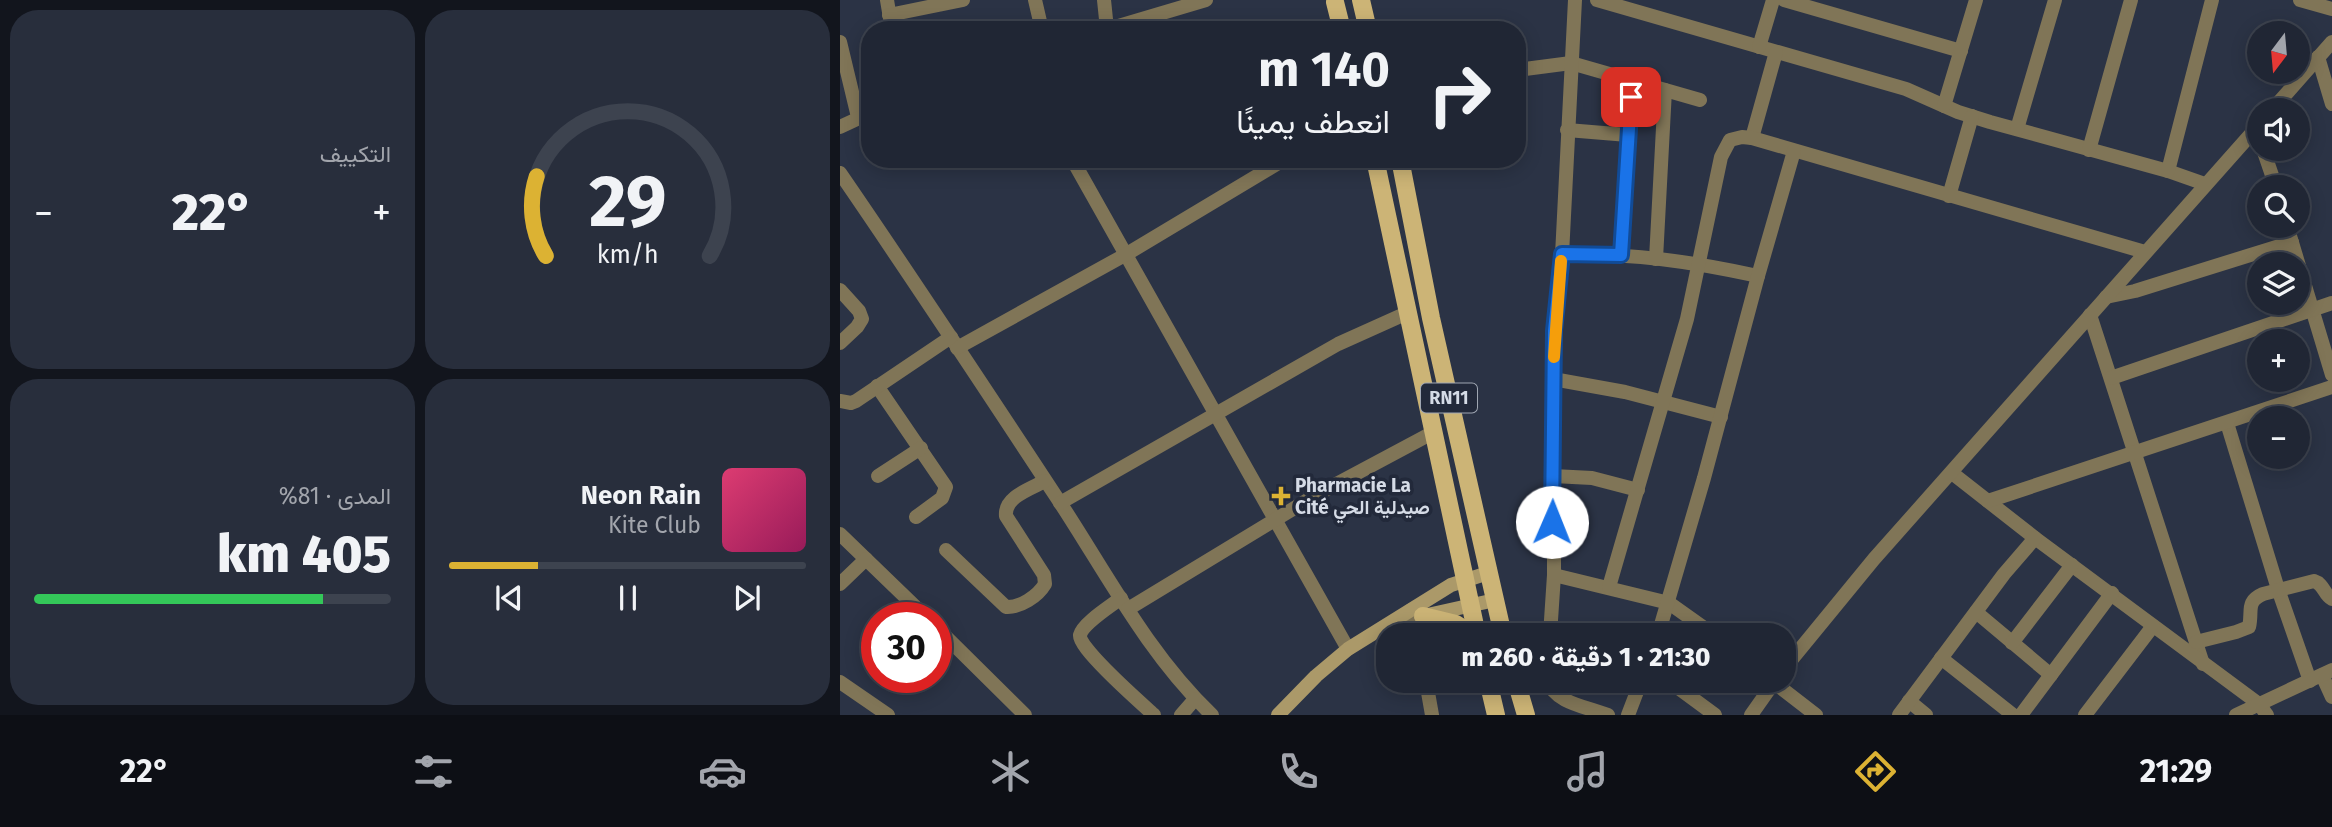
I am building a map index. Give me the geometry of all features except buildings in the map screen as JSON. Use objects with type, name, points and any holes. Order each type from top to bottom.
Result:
[{"type":"main road","points":[[1332,1],[1342,3],[1354,0]]},
{"type":"main road","points":[[1361,0],[1366,21]]},
{"type":"main road","points":[[1332,1],[1339,21]]},
{"type":"main road","name":"RN11","points":[[1378,168],[1473,623]]},
{"type":"main road","name":"RN11","points":[[1402,168],[1431,318],[1500,623]]},
{"type":"main road","points":[[1416,615],[1440,591],[1464,579],[1488,573]]},
{"type":"main road","points":[[1278,715],[1316,676],[1348,649],[1391,624],[1416,615],[1495,600]]},
{"type":"main road","points":[[1416,615],[1452,623]]},
{"type":"main road","points":[[1491,693],[1496,715]]},
{"type":"main road","points":[[1520,693],[1526,715]]},
{"type":"street","points":[[887,0],[891,21]]},
{"type":"street","points":[[894,21],[963,0]]},
{"type":"street","points":[[1035,0],[1040,21]]},
{"type":"street","points":[[1104,0],[1105,21]]},
{"type":"street","points":[[1134,21],[1206,0]]},
{"type":"street","points":[[1551,623],[1554,331],[1562,254],[1575,0]]},
{"type":"street","points":[[1597,0],[1906,89],[1972,116],[2168,171],[2205,184]]},
{"type":"street","points":[[1759,47],[1773,0]]},
{"type":"street","points":[[1784,0],[1961,51]]},
{"type":"street","points":[[1944,106],[1976,0]]},
{"type":"street","points":[[2017,130],[2055,0]]},
{"type":"street","points":[[2089,150],[2131,0]]},
{"type":"street","points":[[2168,171],[2212,0]]},
{"type":"street","points":[[2300,0],[2332,9]]},
{"type":"street","points":[[2282,98],[2332,42]]},
{"type":"street","points":[[840,43],[861,106]]},
{"type":"street","points":[[1752,138],[1776,52]]},
{"type":"street","points":[[2318,57],[2332,104]]},
{"type":"street","points":[[1526,69],[1571,63],[1700,100]]},
{"type":"street","points":[[1621,255],[1632,80]]},
{"type":"street","points":[[1656,258],[1665,90]]},
{"type":"street","points":[[840,127],[861,116]]},
{"type":"street","points":[[1949,196],[1972,116]]},
{"type":"street","points":[[1567,130],[1628,135]]},
{"type":"street","points":[[1609,587],[1664,402],[1699,265],[1723,149],[1727,143],[1736,138],[1752,138],[2145,252]]},
{"type":"street","points":[[1796,654],[1874,559],[2205,184],[2247,142]]},
{"type":"street","points":[[1662,623],[1794,151]]},
{"type":"street","points":[[1077,168],[1348,649]]},
{"type":"street","points":[[840,401],[856,401],[954,342],[1125,255],[1270,168]]},
{"type":"street","points":[[840,173],[954,342],[1124,604],[1195,699],[1212,715]]},
{"type":"street","points":[[2291,238],[2332,374]]},
{"type":"street","points":[[2105,298],[2292,242]]},
{"type":"street","points":[[1562,254],[1656,258],[1758,276]]},
{"type":"street","points":[[840,290],[859,311],[862,319],[840,343]]},
{"type":"street","points":[[2111,378],[2332,303]]},
{"type":"street","points":[[1060,503],[1338,344],[1407,313]]},
{"type":"street","points":[[2090,315],[2203,664]]},
{"type":"street","points":[[1553,379],[1601,387],[1721,416]]},
{"type":"street","points":[[877,386],[921,448],[946,490],[942,498],[916,517]]},
{"type":"street","points":[[1988,501],[2332,387]]},
{"type":"street","points":[[2227,423],[2278,589],[2332,697]]},
{"type":"street","points":[[1154,715],[1080,641],[1084,628],[1364,468],[1434,432]]},
{"type":"street","points":[[878,475],[921,448]]},
{"type":"street","points":[[1952,473],[2263,710]]},
{"type":"street","points":[[1553,476],[1592,478],[1638,490]]},
{"type":"street","points":[[946,550],[1006,607],[1016,607],[1039,592],[1045,584],[1044,575],[1006,516],[1006,510],[1010,502],[1045,481]]},
{"type":"street","points":[[840,534],[910,602]]},
{"type":"street","points":[[1899,715],[2035,538]]},
{"type":"street","points":[[840,584],[866,559]]},
{"type":"street","points":[[2012,643],[2072,565]]},
{"type":"street","points":[[1553,575],[1669,603],[1697,623]]},
{"type":"street","points":[[2196,642],[2245,630],[2251,622],[2249,611],[2252,601],[2278,589],[2314,581],[2320,584],[2332,599]]},
{"type":"street","points":[[2021,715],[2112,593]]},
{"type":"street","points":[[1976,612],[2051,675]]},
{"type":"street","points":[[1416,615],[1416,623]]},
{"type":"street","points":[[2085,715],[2153,626]]},
{"type":"street","points":[[952,643],[1025,715]]},
{"type":"street","points":[[1941,658],[2013,715]]},
{"type":"street","points":[[2236,715],[2263,710],[2321,676]]},
{"type":"street","points":[[840,682],[888,715]]},
{"type":"street","points":[[1428,693],[1432,715]]},
{"type":"street","points":[[1555,693],[1561,698],[1608,715]]},
{"type":"street","points":[[1628,715],[1636,693]]},
{"type":"street","points":[[1686,693],[1715,715]]},
{"type":"street","points":[[1752,715],[1766,693]]},
{"type":"street","points":[[1789,693],[1816,715]]},
{"type":"street","points":[[1181,715],[1195,699]]},
{"type":"street","points":[[1909,701],[1926,715]]},
{"type":"slow traffic","points":[[1554,357],[1561,261]]},
{"type":"place","name":"Pharmacie La Cité صيدلية الحي","points":[[1281,496]]},
{"type":"route","points":[[1552,522],[1554,331],[1562,254],[1621,255],[1631,97]]}]
